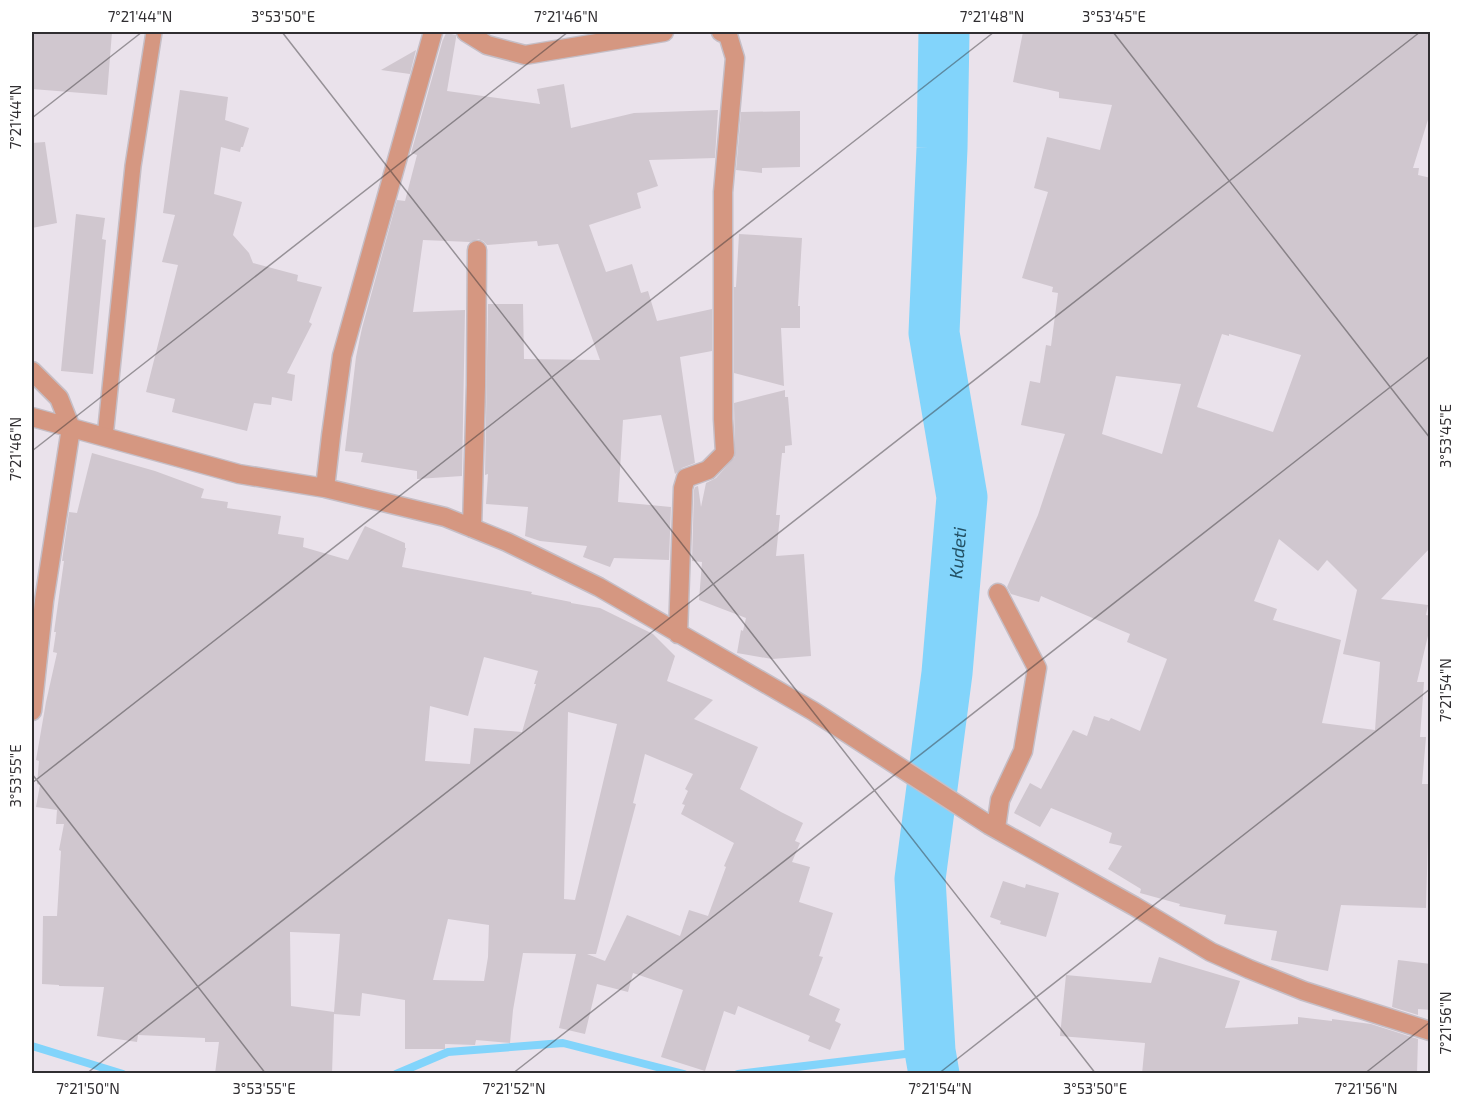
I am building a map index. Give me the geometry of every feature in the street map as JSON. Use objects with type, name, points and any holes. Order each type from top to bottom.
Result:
[{"type":"street","points":[[325,488],[342,356],[433,32]]},
{"type":"street","points":[[466,32],[487,45],[525,55],[664,32]]},
{"type":"street","points":[[678,634],[683,488],[686,478],[708,470],[726,453],[723,419],[723,192],[735,58],[728,35],[721,32]]},
{"type":"street","points":[[472,528],[477,250]]},
{"type":"street","points":[[32,371],[59,398],[71,428],[44,601],[32,711]]},
{"type":"street","points":[[32,417],[239,474],[325,488],[445,517],[507,542],[599,587],[813,711],[992,826],[1211,952],[1304,991],[1431,1030]]},
{"type":"street","points":[[992,826],[1000,800],[1023,751],[1036,668],[998,593]]},
{"type":"lane","points":[[105,437],[133,166],[154,32]]},
{"type":"building","points":[[32,32],[112,32],[107,95],[32,89]]},
{"type":"building","points":[[1023,32],[1431,32],[1431,110],[1413,168],[1419,168],[1418,175],[1431,178],[1431,547],[1381,599],[1428,605],[1426,615],[1431,616],[1417,682],[1424,682],[1420,737],[1426,737],[1422,784],[1431,784],[1431,839],[1428,838],[1426,908],[1341,905],[1328,971],[1271,960],[1277,931],[1224,924],[1226,915],[1179,906],[1180,904],[1140,893],[1141,889],[1108,869],[1122,846],[1109,843],[1112,833],[1051,808],[1040,827],[1014,813],[1030,783],[1041,789],[1073,730],[1087,736],[1094,716],[1109,721],[1111,718],[1140,731],[1167,659],[1127,642],[1130,634],[1041,596],[1039,602],[1011,594],[1007,587],[1038,515],[1065,434],[1021,425],[1030,381],[1040,383],[1046,345],[1051,346],[1058,293],[1052,292],[1053,287],[1022,278],[1048,192],[1034,188],[1047,137],[1100,150],[1112,105],[1059,98],[1059,92],[1013,82]],"holes":[[[1222,334],[1301,355],[1273,432],[1197,407]],[[1116,376],[1181,384],[1162,454],[1102,434]],[[1279,539],[1318,571],[1327,560],[1357,590],[1343,654],[1380,662],[1375,730],[1322,723],[1341,640],[1273,620],[1277,609],[1254,601]]]},
{"type":"building","points":[[446,33],[456,35],[447,91],[540,104],[537,89],[564,84],[571,128],[634,113],[718,110],[715,158],[649,160],[658,186],[637,193],[641,208],[589,225],[606,272],[632,264],[641,293],[648,291],[657,321],[712,309],[712,351],[680,357],[695,463],[682,468],[675,474],[661,415],[623,420],[618,502],[671,507],[669,560],[614,558],[610,567],[583,557],[587,546],[540,541],[525,536],[528,507],[486,504],[488,304],[523,304],[524,359],[600,360],[558,244],[538,246],[537,241],[487,245],[478,239],[470,242],[423,240],[413,312],[465,310],[462,476],[417,479],[417,471],[361,462],[363,453],[345,451],[356,357],[362,328],[397,200],[405,201],[417,155],[411,153]]},
{"type":"building","points":[[416,50],[410,74],[381,70]]},
{"type":"building","points":[[180,90],[228,97],[225,120],[249,128],[240,152],[221,147],[214,194],[242,202],[233,235],[249,253],[253,263],[298,275],[297,281],[322,287],[309,322],[312,324],[287,373],[295,375],[292,401],[272,397],[271,405],[254,403],[247,431],[172,412],[175,399],[146,392],[178,265],[162,262],[175,215],[163,213]]},
{"type":"building","points":[[800,111],[800,167],[762,168],[762,173],[736,170],[741,112]]},
{"type":"building","points":[[45,142],[57,223],[32,228],[32,143]]},
{"type":"building","points":[[76,214],[105,218],[102,239],[106,240],[93,374],[61,371]]},
{"type":"building","points":[[739,234],[802,238],[798,306],[800,306],[800,328],[781,328],[784,386],[734,373],[734,287],[736,287]]},
{"type":"building","points":[[785,390],[785,397],[788,397],[792,445],[785,446],[785,453],[782,453],[776,515],[780,515],[776,556],[804,554],[811,656],[772,659],[737,653],[741,630],[743,631],[746,618],[699,600],[702,562],[692,561],[694,490],[698,486],[701,507],[706,483],[716,478],[735,457],[734,403]]},
{"type":"building","points":[[92,453],[155,471],[204,489],[201,498],[228,502],[227,508],[281,516],[278,534],[304,538],[303,547],[348,560],[365,526],[405,543],[402,567],[532,592],[531,594],[600,608],[653,634],[675,656],[667,681],[713,700],[694,719],[758,747],[740,789],[803,823],[795,841],[800,843],[792,862],[810,867],[799,902],[833,913],[819,956],[823,957],[809,995],[840,1009],[835,1021],[841,1024],[830,1050],[808,1041],[810,1036],[738,1006],[735,1015],[724,1011],[705,1071],[661,1057],[683,990],[633,973],[628,992],[597,984],[585,1034],[559,1028],[576,954],[523,953],[510,1043],[476,1040],[475,1045],[445,1044],[445,1049],[405,1049],[405,1000],[362,993],[360,1016],[334,1014],[332,1074],[215,1074],[219,1042],[205,1042],[205,1038],[138,1035],[137,1042],[97,1036],[104,987],[42,984],[43,916],[57,916],[61,851],[59,850],[64,824],[56,824],[57,810],[36,807],[40,785],[37,784],[39,761],[36,760],[57,653],[53,652],[56,632],[54,632],[69,512],[77,513]],"holes":[[[484,657],[538,671],[522,732],[474,728],[470,764],[425,761],[430,706],[468,716]],[[568,712],[617,724],[575,900],[564,899]],[[645,754],[693,774],[685,789],[688,791],[682,804],[685,805],[681,814],[734,843],[708,916],[689,910],[680,936],[627,915],[605,961],[587,954],[596,954],[636,804],[633,803]],[[448,919],[489,925],[488,957],[484,981],[433,980]],[[290,932],[340,934],[334,1012],[291,1006]]]},
{"type":"building","points":[[1003,881],[1025,888],[1026,884],[1059,893],[1046,937],[1000,924],[1001,921],[990,917]]},
{"type":"building","points":[[1159,957],[1240,981],[1225,1028],[1298,1024],[1298,1017],[1371,1024],[1418,1039],[1417,1074],[1142,1074],[1145,1043],[1060,1036],[1066,975],[1151,983]]},
{"type":"building","points":[[1398,960],[1431,964],[1431,1010],[1418,1009],[1418,1015],[1392,1007]]},
{"type":"waterway","name":"Kudeti","points":[[934,1074],[930,1051],[920,879],[947,673],[962,497],[934,333],[942,148],[944,32]]},
{"type":"waterway","points":[[396,1074],[448,1052],[563,1043],[684,1074]]},
{"type":"waterway","points":[[32,1046],[123,1074]]},
{"type":"waterway","points":[[738,1074],[930,1051]]}]
